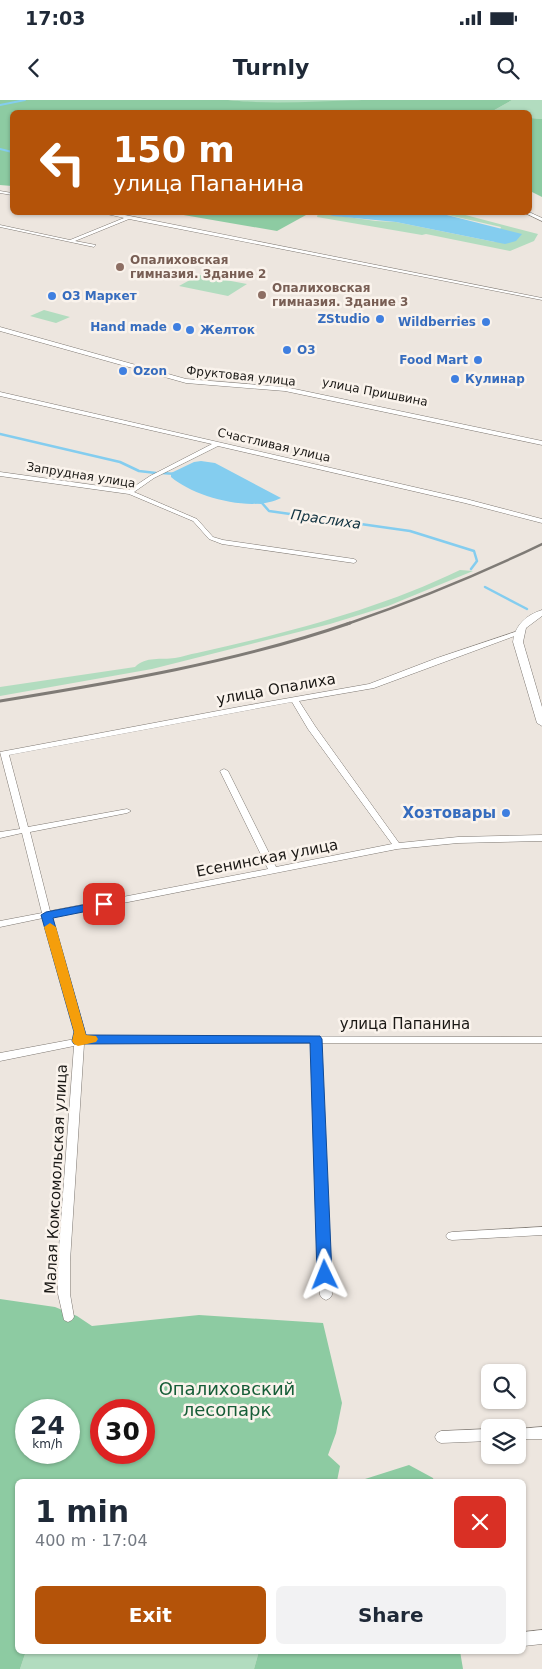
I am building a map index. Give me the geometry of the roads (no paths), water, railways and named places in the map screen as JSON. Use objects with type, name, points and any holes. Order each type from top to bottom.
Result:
[{"type":"street","points":[[118,215],[542,299]]},
{"type":"street","points":[[71,240],[130,217]]},
{"type":"street","points":[[0,226],[94,246]]},
{"type":"street","name":"улица Пришвина","points":[[0,324],[189,377],[206,380],[296,386],[542,436]]},
{"type":"street","name":"Фруктовая улица","points":[[0,329],[186,381],[285,389],[542,443]]},
{"type":"street","name":"Счастливая улица","points":[[0,394],[542,521]]},
{"type":"street","points":[[130,492],[152,477],[218,444]]},
{"type":"street","name":"Запрудная улица","points":[[0,474],[130,492],[195,520],[211,538],[222,542],[354,561]]},
{"type":"street","name":"улица Опалиха","points":[[2,754],[370,686],[518,633],[524,623],[542,613]]},
{"type":"street","points":[[518,633],[519,650],[542,723]]},
{"type":"street","points":[[294,699],[397,846]]},
{"type":"street","name":"Малая Комсомольская улица","points":[[2,754],[80,1032],[64,1261],[64,1294],[68,1317]]},
{"type":"street","points":[[224,771],[274,872]]},
{"type":"street","points":[[0,835],[127,810]]},
{"type":"street","name":"Есенинская улица","points":[[0,924],[274,872],[397,846],[458,840],[542,838]]},
{"type":"street","name":"улица Папанина","points":[[0,1057],[92,1039],[542,1040]]},
{"type":"street","points":[[316,1039],[326,1295]]},
{"type":"street","points":[[452,1236],[542,1231]]},
{"type":"street","points":[[526,1434],[542,1433]]},
{"type":"street","points":[[441,1437],[481,1435]]},
{"type":"street","points":[[526,1638],[542,1637]]},
{"type":"water","points":[[330,215],[447,215],[522,234],[516,241],[505,244],[396,222]]},
{"type":"water","points":[[194,462],[215,463],[281,498],[255,504],[224,501],[194,491],[171,477],[171,473]]},
{"type":"waterway","points":[[0,105],[25,100]]},
{"type":"waterway","points":[[0,149],[10,152]]},
{"type":"waterway","name":"Праслиха","points":[[0,434],[120,462],[139,471],[156,473]]},
{"type":"waterway","name":"Праслиха","points":[[162,473],[176,474]]},
{"type":"waterway","name":"Праслиха","points":[[258,502],[262,503],[269,511],[410,531],[474,551],[477,561],[471,569]]},
{"type":"waterway","name":"Праслиха","points":[[485,587],[527,609]]},
{"type":"railway","points":[[348,624],[446,587],[542,544]]},
{"type":"railway","points":[[0,701],[176,670],[264,649],[348,624]]},
{"type":"place","name":"Опалиховская гимназия. Здание 2","points":[[120,267]]},
{"type":"place","name":"Опалиховская гимназия. Здание 3","points":[[262,295]]},
{"type":"place","name":"О3 Маркет","points":[[52,296]]},
{"type":"place","name":"ZStudio","points":[[380,319]]},
{"type":"place","name":"Wildberries","points":[[486,322]]},
{"type":"place","name":"Hand made","points":[[177,327]]},
{"type":"place","name":"Желток","points":[[190,330]]},
{"type":"place","name":"О3","points":[[287,350]]},
{"type":"place","name":"Food Mart","points":[[478,360]]},
{"type":"place","name":"Ozon","points":[[123,371]]},
{"type":"place","name":"Кулинар","points":[[455,379]]},
{"type":"place","name":"Хозтовары","points":[[506,813]]},
{"type":"park label","name":"Опалиховский лесопарк","points":[[227,1399]]}]
